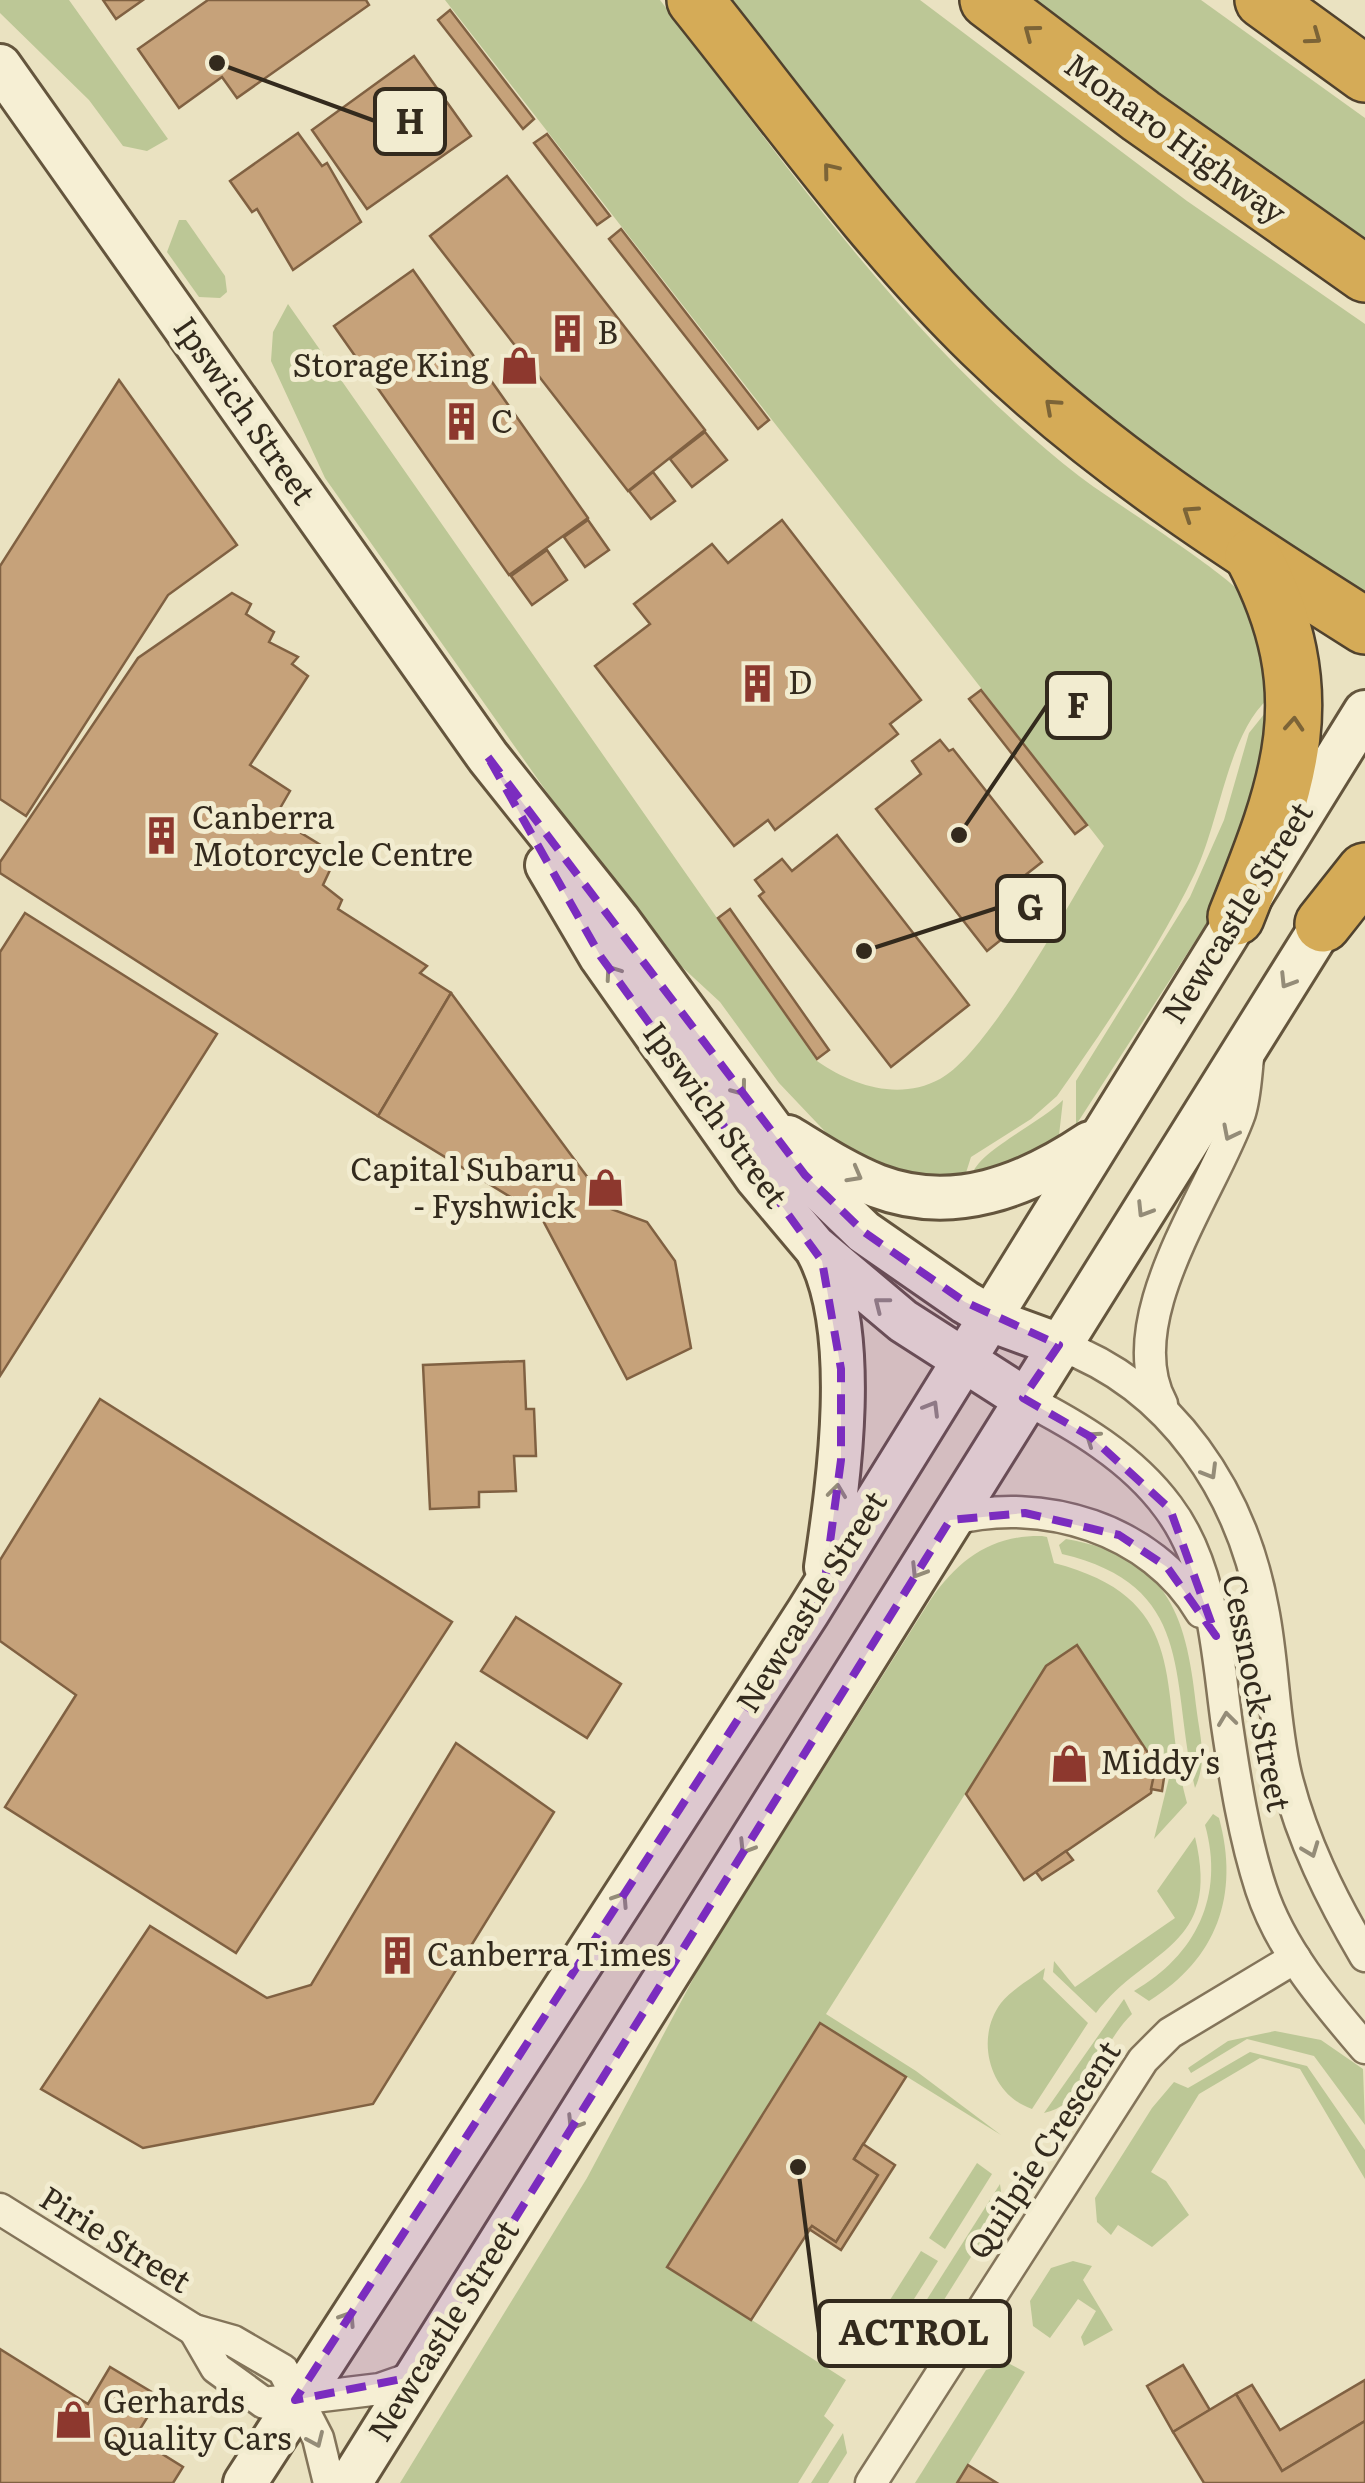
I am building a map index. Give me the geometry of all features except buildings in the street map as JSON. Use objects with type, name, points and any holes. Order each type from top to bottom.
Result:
[{"type":"highway","points":[[695,0],[884,238],[979,340],[1112,456],[1253,556],[1365,626]]},
{"type":"highway","name":"Monaro Highway","points":[[988,0],[1141,116],[1365,274]]},
{"type":"highway","points":[[1263,0],[1365,74]]},
{"type":"highway","points":[[1236,917],[1276,812],[1294,724],[1288,643],[1273,595],[1253,556]]},
{"type":"highway","points":[[1322,924],[1365,870]]},
{"type":"main road","name":"Ipswich Street","points":[[0,66],[488,757],[618,920],[805,1175],[864,1232],[988,1316],[1058,1345]]},
{"type":"main road","name":"Newcastle Street","points":[[245,2483],[295,2400],[824,1587],[960,1361],[1365,712]]},
{"type":"main road","name":"Ipswich Street","points":[[488,757],[601,957],[756,1177],[814,1246],[877,1301],[960,1361],[1023,1398]]},
{"type":"main road","name":"Newcastle Street","points":[[350,2483],[1023,1398],[1365,856]]},
{"type":"main road","points":[[770,1128],[872,1184],[944,1198],[1009,1188],[1052,1168],[1101,1136]]},
{"type":"main road","points":[[814,1246],[832,1287],[841,1370],[841,1460],[824,1587]]},
{"type":"street","points":[[1176,1422],[1155,1390],[1151,1339],[1171,1261],[1240,1112],[1251,1038]]},
{"type":"street","name":"Cessnock Street","points":[[1058,1345],[1121,1373],[1176,1422],[1224,1496],[1264,1610],[1279,1744],[1292,1795],[1330,1896],[1365,1956]]},
{"type":"street","name":"Cessnock Street","points":[[1023,1398],[1091,1437],[1138,1474],[1170,1509],[1197,1568],[1216,1636],[1231,1751],[1254,1862],[1269,1910],[1295,1958],[1365,2048]]},
{"type":"street","points":[[950,1520],[1006,1512],[1119,1535],[1167,1567],[1216,1636]]},
{"type":"street","name":"Quilpie Crescent","points":[[871,2483],[1143,2060],[1170,2032],[1295,1958]]},
{"type":"street","name":"Pirie Street","points":[[0,2209],[194,2330],[216,2368],[264,2403],[380,2389],[417,2376]]},
{"type":"street","points":[[295,2400],[318,2438],[328,2483]]},
{"type":"highlighted area","points":[[488,757],[805,1175],[864,1232],[965,1302],[1059,1345],[1023,1398],[1091,1437],[1170,1509],[1216,1636],[1167,1567],[1119,1535],[1025,1513],[950,1520],[417,2376],[295,2400],[824,1587],[841,1460],[841,1369],[822,1261],[601,957]]},
{"type":"green space","points":[[0,0],[69,0],[168,139],[147,151],[123,146],[89,100],[0,13]]},
{"type":"green space","points":[[445,0],[660,0],[854,252],[960,370],[1079,476],[1226,579],[1254,608],[1269,698],[1255,713],[1234,755],[1195,873],[1130,987],[1057,1096],[1031,1119],[971,1157],[964,1179],[903,1178],[835,1142],[779,1083],[720,1002],[668,954],[621,897],[325,478],[271,361],[273,332],[288,304],[817,1061],[861,1083],[893,1090],[924,1086],[960,1063],[1005,1007],[1104,846]]},
{"type":"green space","points":[[720,0],[920,0],[1187,201],[1365,324],[1365,600],[1091,409],[967,296]]},
{"type":"green space","points":[[1033,0],[1201,0],[1365,118],[1365,239],[1240,155]]},
{"type":"green space","points":[[179,220],[186,220],[225,276],[227,292],[220,298],[199,297],[167,252]]},
{"type":"green space","points":[[1273,703],[1275,735],[1212,915],[1076,1125],[1076,1081],[1190,897],[1224,820],[1249,733]]},
{"type":"green space","points":[[1063,1100],[1058,1144],[1043,1155],[972,1176],[985,1158]]},
{"type":"green space","points":[[1047,1537],[1054,1563],[1100,1579],[1131,1600],[1151,1626],[1169,1688],[1187,1803],[1154,1839],[1171,1770],[1165,1762],[1153,1761],[1077,1646],[1046,1666],[826,2014],[916,2071],[1001,2135],[820,2023],[667,2266],[846,2380],[824,2416],[834,2425],[798,2483],[400,2483],[587,2178],[700,1966],[931,1599],[953,1572],[978,1552],[1008,1540]]},
{"type":"green space","points":[[1066,1539],[1102,1548],[1130,1561],[1151,1577],[1168,1598],[1179,1622],[1193,1680],[1202,1751],[1195,1788],[1170,1642],[1157,1614],[1136,1589],[1106,1569],[1062,1554],[1059,1545]]},
{"type":"green space","points":[[1213,1814],[1219,1818],[1226,1873],[1217,1923],[1192,1966],[1149,2001],[1134,1991],[1174,1960],[1189,1941],[1208,1899],[1210,1851],[1205,1825]]},
{"type":"green space","points":[[1195,1837],[1201,1874],[1198,1902],[1189,1925],[1096,2013],[1053,1972],[1054,1961],[1075,1987],[1175,1918],[1157,1891]]},
{"type":"green space","points":[[1045,1968],[1043,1979],[1088,2023],[1032,2109],[1006,2092],[997,2079],[988,2049],[989,2033],[1001,2003]]},
{"type":"green space","points":[[1124,1999],[1132,2014],[1082,2086],[1059,2108],[1044,2113]]},
{"type":"green space","points":[[1275,2031],[1321,2040],[1363,2069],[1365,2125],[1314,2056],[1247,2039],[1191,2073],[1188,2068],[1228,2041]]},
{"type":"green space","points":[[1250,2052],[1307,2066],[1365,2150],[1365,2179],[1300,2069],[1260,2058],[1199,2094],[1151,2172],[1166,2181],[1189,2215],[1152,2247],[1118,2225],[1111,2235],[1097,2222],[1095,2198],[1152,2108],[1174,2082],[1188,2088]]},
{"type":"green space","points":[[977,2163],[992,2174],[945,2249],[929,2238]]},
{"type":"green space","points":[[1000,2184],[1003,2206],[908,2357],[886,2364]]},
{"type":"green space","points":[[921,2251],[938,2261],[873,2364],[857,2352]]},
{"type":"green space","points":[[1073,2261],[1092,2266],[1083,2280],[1113,2330],[1084,2346],[1081,2337],[1096,2311],[1078,2299],[1050,2338],[1033,2326],[1030,2301],[1051,2268]]},
{"type":"green space","points":[[1008,2363],[1025,2372],[957,2483],[915,2483],[986,2370]]},
{"type":"green space","points":[[843,2433],[847,2453],[828,2483],[811,2483]]},
{"type":"place","name":"H","points":[[217,63]]},
{"type":"place","name":"B","points":[[567,333]]},
{"type":"place","name":"Storage King","points":[[519,366]]},
{"type":"place","name":"C","points":[[461,422]]},
{"type":"place","name":"D","points":[[758,683]]},
{"type":"place","name":"F","points":[[959,835]]},
{"type":"place","name":"Canberra Motorcycle Centre","points":[[162,836]]},
{"type":"place","name":"G","points":[[864,951]]},
{"type":"place","name":"Capital Subaru - Fyshwick","points":[[606,1188]]},
{"type":"place","name":"Middy's","points":[[1070,1763]]},
{"type":"place","name":"Canberra Times","points":[[397,1955]]},
{"type":"place","name":"ACTROL","points":[[798,2167]]},
{"type":"place","name":"Gerhards Quality Cars","points":[[73,2420]]}]
